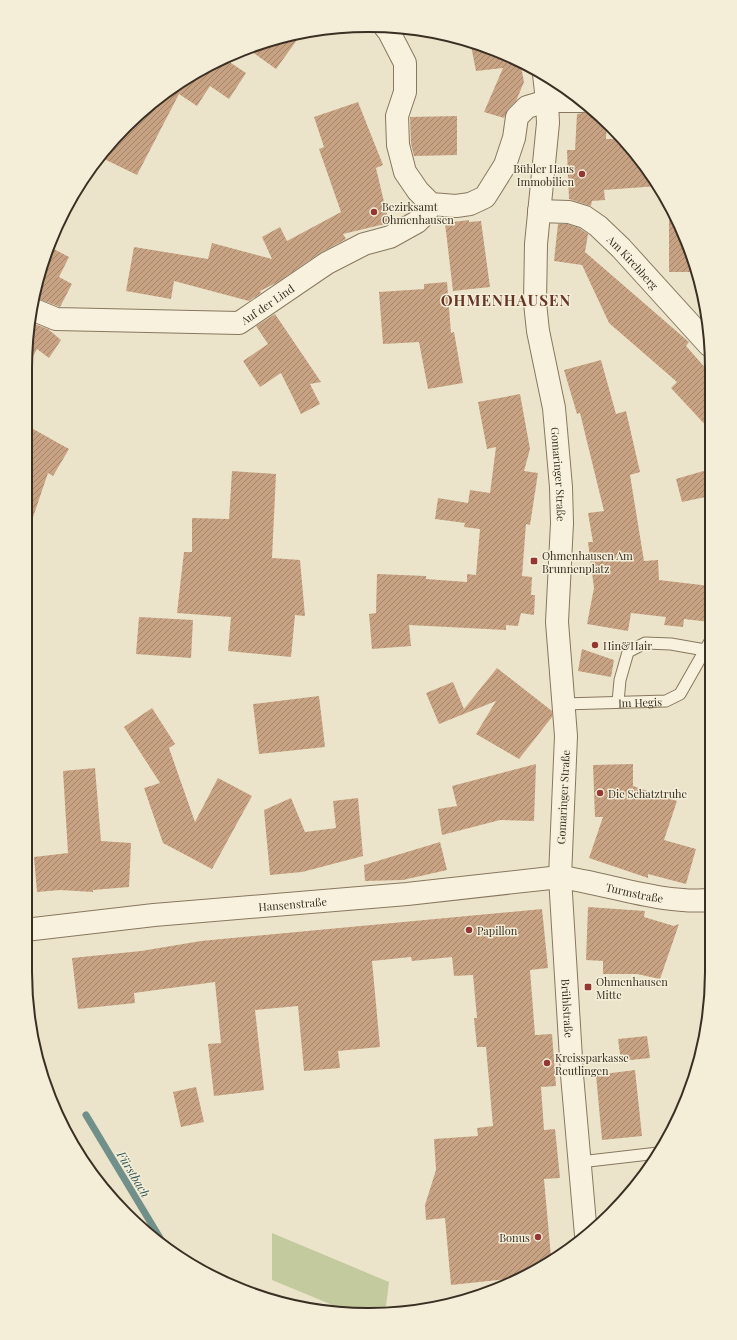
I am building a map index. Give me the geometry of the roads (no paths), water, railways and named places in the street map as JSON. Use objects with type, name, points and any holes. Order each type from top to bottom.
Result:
[{"type":"street","points":[[389,33],[405,63],[405,92],[397,116],[398,145],[405,172],[418,191],[431,204],[456,206],[470,204],[485,197],[505,165],[514,138],[517,118],[528,106],[548,101],[572,101]]},
{"type":"street","name":"Gomaringer Straße","points":[[545,83],[548,101],[547,145],[536,244],[536,304],[538,331],[554,408],[562,487],[562,530],[557,622],[566,736],[560,877]]},
{"type":"street","name":"Auf der Lind","points":[[37,311],[56,319],[239,323],[327,263],[364,244],[390,237],[407,228],[425,214],[431,204]]},
{"type":"street","name":"Am Kirchberg","points":[[539,210],[569,212],[586,217],[598,226],[613,239],[703,339]]},
{"type":"street","name":"Turmstraße","points":[[560,877],[585,880],[636,893],[670,899],[705,900]]},
{"type":"street","name":"Hansenstraße","points":[[32,929],[162,914],[406,894],[560,877]]},
{"type":"street","name":"Brühlstraße","points":[[560,877],[572,1075],[585,1228]]},
{"type":"lane","name":"Im Hegis","points":[[618,702],[620,680],[628,652],[645,643],[705,646]]},
{"type":"lane","name":"Im Hegis","points":[[564,704],[666,701],[680,694],[705,650]]},
{"type":"lane","points":[[580,1162],[651,1154]]},
{"type":"waterway","name":"Fürstbach","points":[[86,1115],[156,1231]]},
{"type":"place","name":"Bühler Haus Immobilien","points":[[582,174]]},
{"type":"place","name":"Bezirksamt Ohmenhausen","points":[[374,212]]},
{"type":"place","name":"Ohmenhausen Am Brunnenplatz","points":[[534,561]]},
{"type":"place","name":"Hin&Hair","points":[[595,645]]},
{"type":"place","name":"Die Schatztruhe","points":[[600,793]]},
{"type":"place","name":"Papillon","points":[[469,930]]},
{"type":"place","name":"Ohmenhausen Mitte","points":[[588,987]]},
{"type":"place","name":"Kreissparkasse Reutlingen","points":[[547,1063]]},
{"type":"place","name":"Bonus","points":[[538,1237]]},
{"type":"district","name":"OHMENHAUSEN","points":[[506,300]]}]
